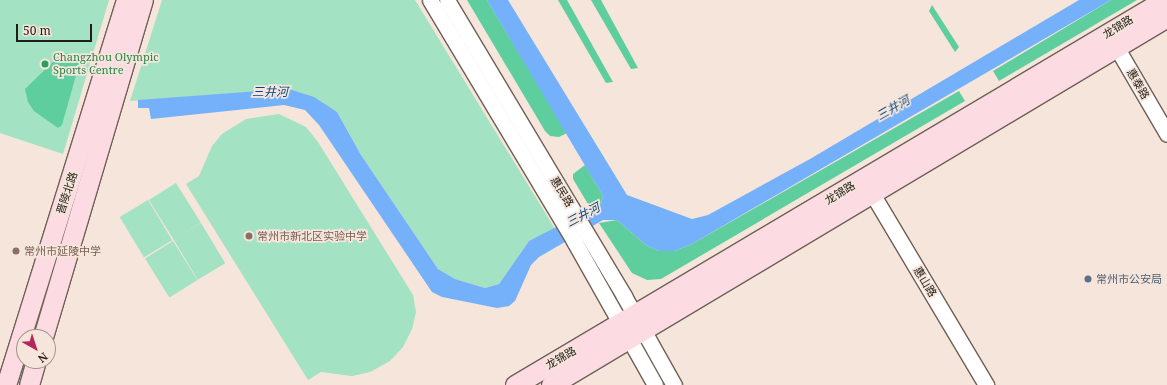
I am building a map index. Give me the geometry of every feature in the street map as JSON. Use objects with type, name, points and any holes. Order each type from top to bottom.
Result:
[{"type":"main road","name":"晋陵北路","points":[[6,385],[126,0]]},
{"type":"main road","name":"晋陵北路","points":[[45,329],[143,0]]},
{"type":"main road","name":"龙锦路","points":[[551,385],[632,328],[1112,40],[1164,0]]},
{"type":"main road","name":"龙锦路","points":[[1112,40],[1167,17]]},
{"type":"main road","name":"龙锦路","points":[[515,385],[632,328]]},
{"type":"main road","points":[[29,385],[34,369]]},
{"type":"street","name":"惠民路","points":[[430,0],[574,241],[632,328],[674,385]]},
{"type":"street","name":"惠民路","points":[[447,0],[588,234],[632,328],[655,385]]},
{"type":"street","name":"惠泰路","points":[[1112,40],[1167,134]]},
{"type":"street","name":"惠山路","points":[[867,186],[986,385]]},
{"type":"green space","name":"Changzhou Olympic Sports Centre","points":[[0,0],[109,0],[63,154],[0,133]]},
{"type":"green space","points":[[162,0],[415,0],[555,229],[529,241],[499,284],[485,288],[455,279],[438,269],[361,155],[337,112],[292,90],[130,101]]},
{"type":"green space","points":[[467,0],[487,0],[567,133],[559,137],[550,136],[545,131]]},
{"type":"green space","points":[[558,0],[567,0],[613,82],[606,83]]},
{"type":"green space","points":[[591,0],[601,0],[638,68],[631,69]]},
{"type":"green space","points":[[1111,0],[1137,0],[999,81],[993,71]]},
{"type":"green space","points":[[932,5],[959,47],[955,52],[929,11]]},
{"type":"green space","points":[[67,53],[78,55],[80,61],[62,125],[58,128],[34,111],[28,102],[25,89],[60,55]]},
{"type":"green space","points":[[959,91],[965,101],[661,279],[647,280],[632,273],[599,223],[617,220],[646,245],[659,251],[674,251],[692,244]]},
{"type":"green space","points":[[279,114],[306,127],[318,142],[413,295],[416,312],[412,329],[403,347],[390,361],[370,372],[352,376],[321,372],[308,380],[186,184],[199,176],[212,146],[222,134],[246,119]]},
{"type":"green space","points":[[585,165],[603,196],[601,204],[591,209],[573,179],[573,174]]},
{"type":"green space","points":[[176,183],[201,223],[174,240],[149,200]]},
{"type":"green space","points":[[148,200],[172,240],[144,257],[120,217]]},
{"type":"green space","points":[[201,223],[225,263],[198,280],[174,239]]},
{"type":"green space","points":[[173,241],[197,280],[169,297],[145,258]]},
{"type":"water","name":"三井河","points":[[487,0],[508,0],[627,195],[692,219],[708,215],[810,159],[1079,0],[1111,0],[692,244],[674,251],[659,251],[646,245],[617,220],[603,220],[539,257],[531,265],[515,301],[509,306],[497,308],[442,297],[432,292],[319,125],[305,110],[284,105],[151,119],[149,108],[138,108],[138,100],[273,90],[292,90],[314,97],[337,112],[361,155],[438,269],[455,279],[485,288],[499,284],[529,241],[601,204],[603,196]]},
{"type":"place","name":"Changzhou Olympic Sports Centre","points":[[45,64]]},
{"type":"place","name":"常州市新北区实验中学","points":[[249,236]]},
{"type":"place","name":"常州市延陵中学","points":[[16,251]]},
{"type":"place","name":"常州市公安局","points":[[1088,279]]}]
